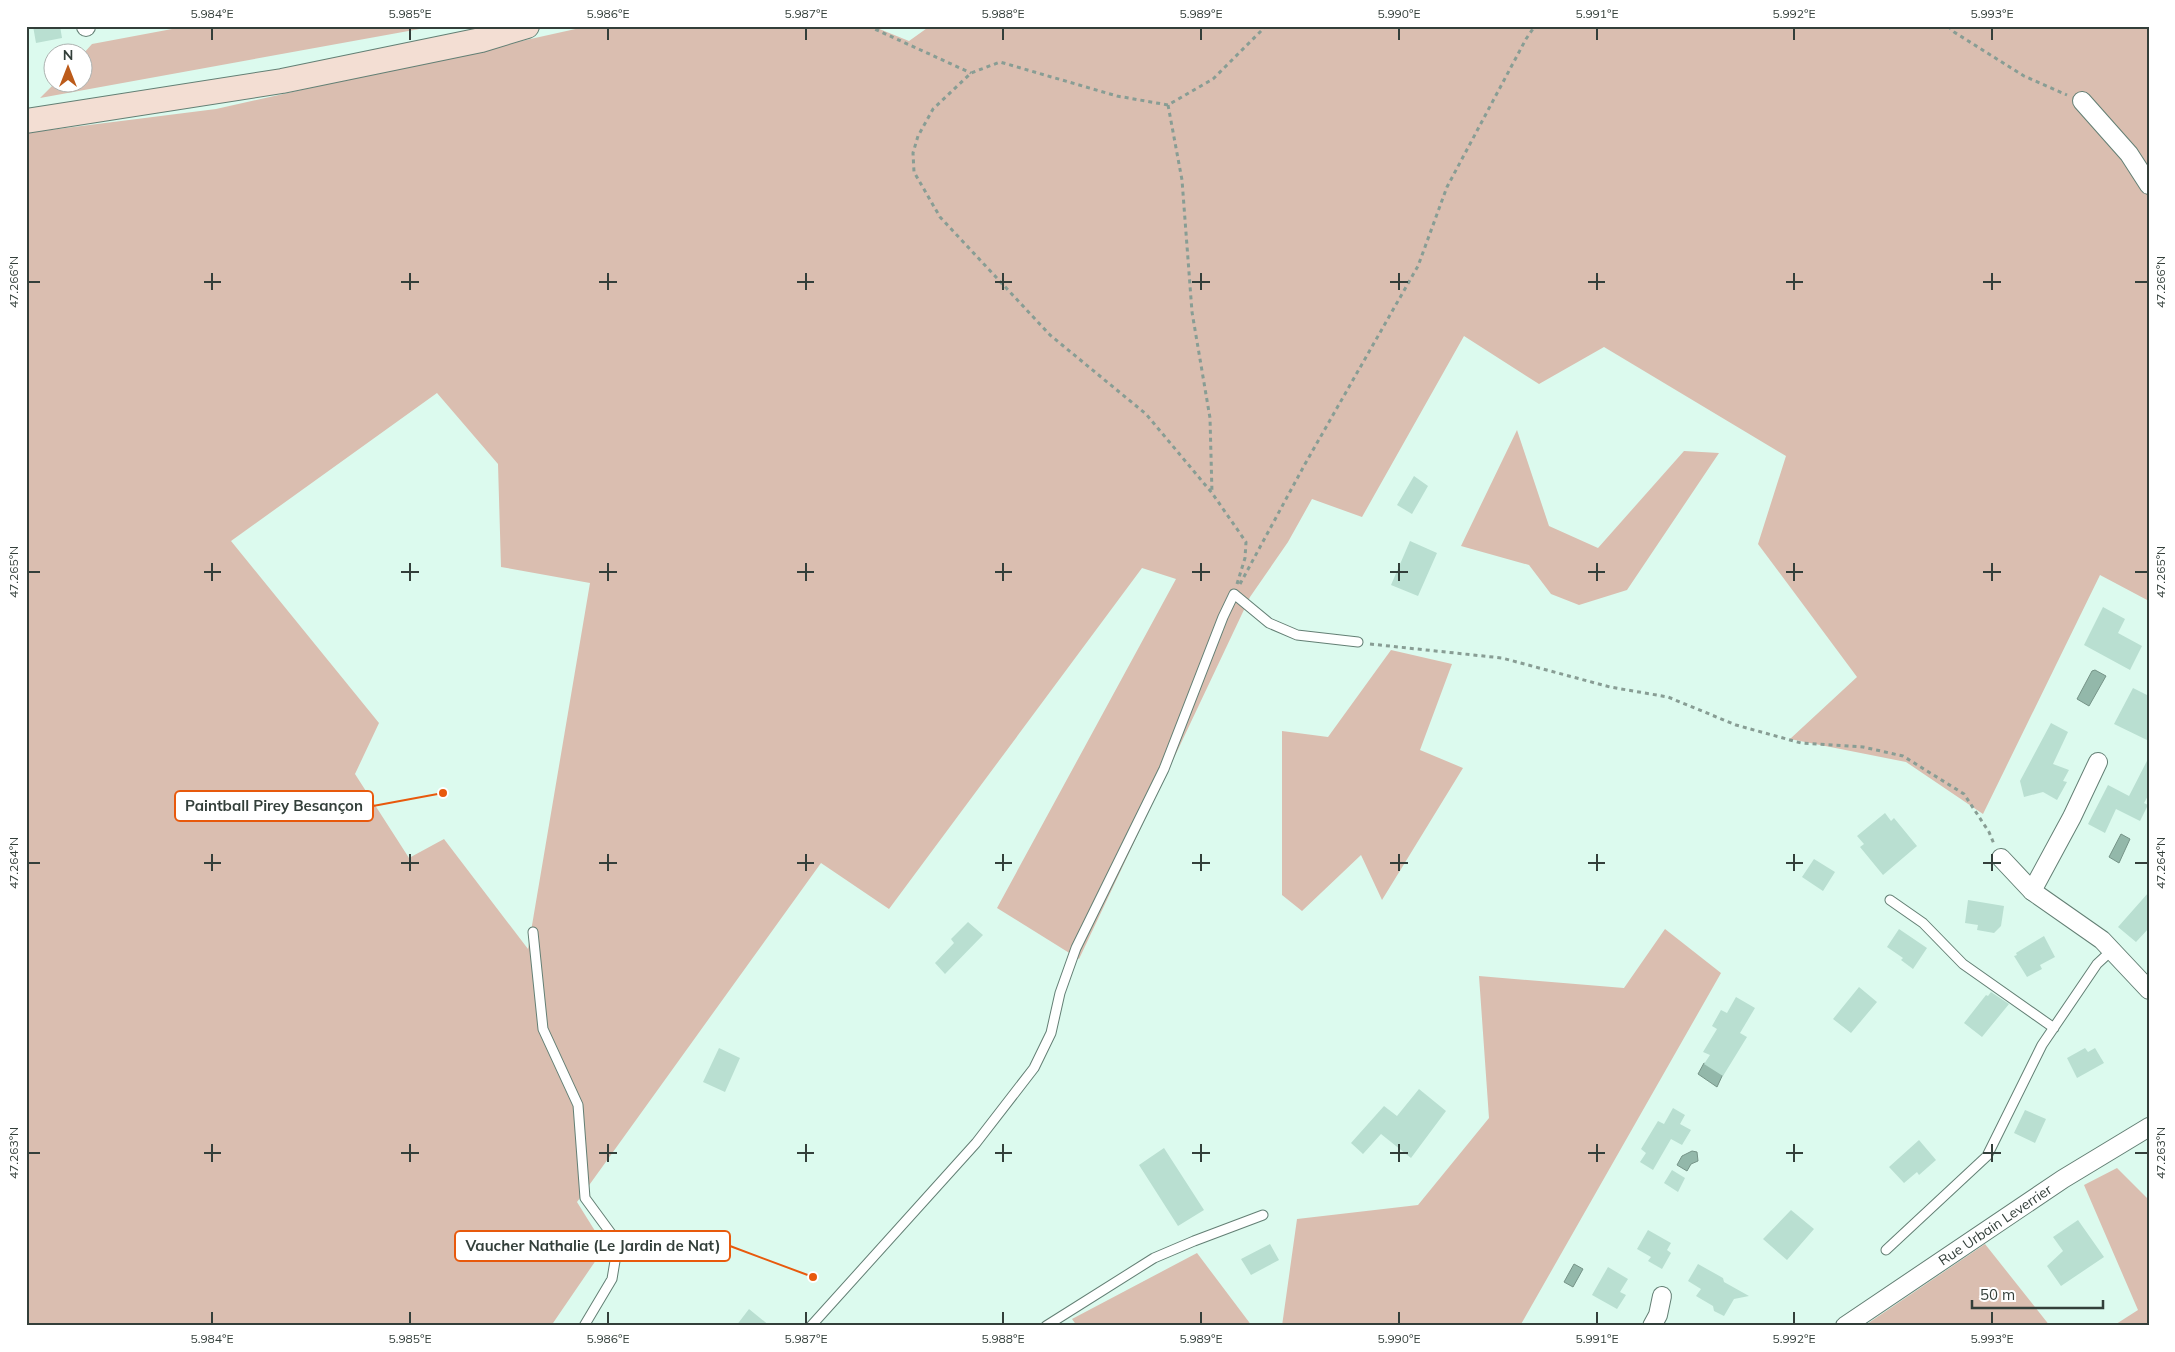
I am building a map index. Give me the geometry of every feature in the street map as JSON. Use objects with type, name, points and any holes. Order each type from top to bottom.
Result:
[{"type":"main road","points":[[26,121],[141,105],[282,81],[481,40],[527,26]]},
{"type":"street","points":[[2082,101],[2129,154],[2149,185]]},
{"type":"street","points":[[2032,890],[2072,817],[2098,762]]},
{"type":"street","points":[[2001,858],[2032,890],[2102,940],[2149,990]]},
{"type":"street","name":"Rue Urbain Leverrier","points":[[1845,1326],[2063,1179],[2149,1127]]},
{"type":"street","points":[[1652,1326],[1658,1315],[1662,1296]]},
{"type":"lane","points":[[811,1326],[976,1143],[1034,1068],[1051,1033],[1060,993],[1076,948],[1164,769],[1234,594],[1269,623],[1297,635],[1358,642]]},
{"type":"lane","points":[[1890,900],[1923,923],[1963,964],[2054,1028]]},
{"type":"lane","points":[[533,932],[543,1029],[578,1105],[585,1198],[618,1243],[612,1279],[584,1326]]},
{"type":"lane","points":[[1886,1250],[1987,1156],[2042,1045],[2097,964],[2111,951]]},
{"type":"lane","points":[[1046,1326],[1154,1258],[1263,1215]]},
{"type":"path","points":[[868,26],[971,73]]},
{"type":"path","points":[[1234,594],[1245,558],[1246,542],[1212,493],[1146,414],[1050,335],[940,217],[914,172],[913,153],[918,136],[933,109],[971,73],[1000,62],[1118,96],[1168,105],[1213,79],[1266,26]]},
{"type":"path","points":[[1234,594],[1305,464],[1418,266],[1447,187],[1526,39],[1535,26]]},
{"type":"path","points":[[1948,26],[1954,32],[2024,76],[2082,101]]},
{"type":"path","points":[[1168,105],[1182,180],[1192,312],[1210,418],[1212,493]]},
{"type":"path","points":[[1358,642],[1502,658],[1610,688],[1668,697],[1736,725],[1801,743],[1863,747],[1903,756],[1964,794],[1989,832],[2001,858]]},
{"type":"shaded area","points":[[188,26],[436,26],[92,89],[92,44]]},
{"type":"shaded area","points":[[589,26],[872,26],[909,41],[930,26],[2149,26],[2149,601],[2100,575],[1983,814],[1906,762],[1790,739],[1857,677],[1758,544],[1786,456],[1604,347],[1539,384],[1464,336],[1362,517],[1312,499],[1288,542],[1250,597],[1079,959],[997,908],[1176,579],[1142,568],[889,909],[821,863],[577,1202],[605,1247],[551,1326],[26,1326],[26,133],[216,109]],"holes":[[[437,393],[498,464],[501,567],[590,583],[528,949],[444,839],[409,858],[355,774],[379,723],[231,541]]]},
{"type":"shaded area","points":[[46,92],[73,92],[40,98]]},
{"type":"shaded area","points":[[1517,430],[1549,526],[1598,548],[1684,451],[1719,453],[1627,590],[1579,605],[1551,594],[1529,565],[1461,546]]},
{"type":"shaded area","points":[[1391,650],[1452,664],[1420,750],[1463,768],[1382,900],[1361,855],[1302,911],[1282,895],[1282,731],[1328,737]]},
{"type":"shaded area","points":[[2095,670],[2106,676],[2089,706],[2077,699],[2092,671]]},
{"type":"shaded area","points":[[2121,834],[2130,839],[2119,863],[2109,857]]},
{"type":"shaded area","points":[[1665,929],[1721,973],[1520,1326],[1282,1326],[1297,1219],[1418,1205],[1489,1118],[1479,976],[1624,988]]},
{"type":"shaded area","points":[[1704,1063],[1723,1074],[1717,1087],[1698,1074]]},
{"type":"shaded area","points":[[1692,1151],[1697,1152],[1698,1161],[1691,1164],[1687,1171],[1677,1165],[1682,1156]]},
{"type":"shaded area","points":[[2117,1168],[2149,1200],[2149,1326],[2113,1326],[2138,1310],[2084,1185]]},
{"type":"shaded area","points":[[1985,1244],[2050,1326],[1864,1326]]},
{"type":"shaded area","points":[[1197,1253],[1252,1326],[1077,1326],[1072,1319]]},
{"type":"shaded area","points":[[1574,1264],[1583,1269],[1573,1287],[1564,1282]]},
{"type":"building","points":[[33,26],[60,26],[62,38],[36,43]]},
{"type":"building","points":[[1414,476],[1428,486],[1412,514],[1397,505]]},
{"type":"building","points":[[1410,541],[1437,553],[1418,596],[1391,585]]},
{"type":"building","points":[[2103,607],[2125,619],[2118,633],[2142,646],[2130,670],[2084,645]]},
{"type":"building","points":[[2133,688],[2149,696],[2149,741],[2114,724]]},
{"type":"building","points":[[2051,723],[2068,732],[2053,764],[2069,770],[2063,781],[2067,782],[2057,800],[2043,792],[2024,797],[2020,781]]},
{"type":"building","points":[[2149,757],[2149,794],[2144,803],[2148,805],[2140,821],[2116,809],[2105,833],[2088,824],[2108,785],[2129,796]]},
{"type":"building","points":[[1885,813],[1891,821],[1894,818],[1917,846],[1883,875],[1860,847],[1864,844],[1857,836]]},
{"type":"building","points":[[1814,859],[1835,872],[1823,891],[1802,877]]},
{"type":"building","points":[[2149,892],[2149,928],[2136,942],[2118,927]]},
{"type":"building","points":[[1968,900],[2004,906],[2001,926],[1994,933],[1977,930],[1978,925],[1965,923]]},
{"type":"building","points":[[968,922],[983,935],[945,974],[935,963],[954,943],[951,939]]},
{"type":"building","points":[[1899,929],[1927,948],[1913,969],[1901,960],[1903,958],[1887,947]]},
{"type":"building","points":[[2044,936],[2055,957],[2040,965],[2042,969],[2027,977],[2014,956]]},
{"type":"building","points":[[1859,987],[1877,1002],[1851,1033],[1833,1019]]},
{"type":"building","points":[[1991,992],[2009,1004],[1982,1037],[1964,1023],[1986,995],[1988,996]]},
{"type":"building","points":[[1736,997],[1755,1008],[1740,1033],[1747,1037],[1723,1076],[1704,1064],[1710,1055],[1703,1052],[1717,1029],[1712,1026],[1721,1010],[1727,1013]]},
{"type":"building","points":[[719,1048],[740,1058],[725,1092],[703,1082]]},
{"type":"building","points":[[2085,1048],[2088,1052],[2095,1048],[2104,1063],[2077,1078],[2067,1058]]},
{"type":"building","points":[[1419,1089],[1446,1111],[1411,1158],[1381,1134],[1363,1154],[1351,1143],[1384,1106],[1397,1116]]},
{"type":"building","points":[[1673,1108],[1685,1115],[1680,1124],[1691,1130],[1682,1145],[1671,1139],[1653,1170],[1640,1162],[1646,1153],[1641,1149],[1658,1121],[1664,1124]]},
{"type":"building","points":[[2025,1110],[2046,1119],[2035,1143],[2014,1133]]},
{"type":"building","points":[[1919,1140],[1936,1160],[1919,1175],[1917,1172],[1904,1183],[1889,1167]]},
{"type":"building","points":[[1164,1148],[1204,1210],[1178,1226],[1139,1165]]},
{"type":"building","points":[[1672,1170],[1685,1178],[1678,1192],[1664,1183]]},
{"type":"building","points":[[1791,1210],[1814,1229],[1787,1260],[1763,1239]]},
{"type":"building","points":[[2078,1220],[2104,1257],[2061,1286],[2047,1266],[2063,1251],[2053,1237]]},
{"type":"building","points":[[1648,1230],[1671,1243],[1667,1250],[1671,1253],[1662,1269],[1648,1261],[1651,1257],[1637,1249]]},
{"type":"building","points":[[1270,1244],[1279,1260],[1251,1275],[1241,1259]]},
{"type":"building","points":[[1698,1264],[1749,1296],[1734,1299],[1724,1316],[1714,1311],[1713,1306],[1696,1296],[1701,1289],[1688,1281]]},
{"type":"building","points":[[1608,1267],[1628,1279],[1620,1292],[1626,1295],[1617,1309],[1592,1295]]},
{"type":"building","points":[[749,1309],[770,1326],[736,1326]]},
{"type":"place","name":"Paintball Pirey Besançon","points":[[443,793]]},
{"type":"place","name":"Vaucher Nathalie (Le Jardin de Nat)","points":[[813,1277]]}]
